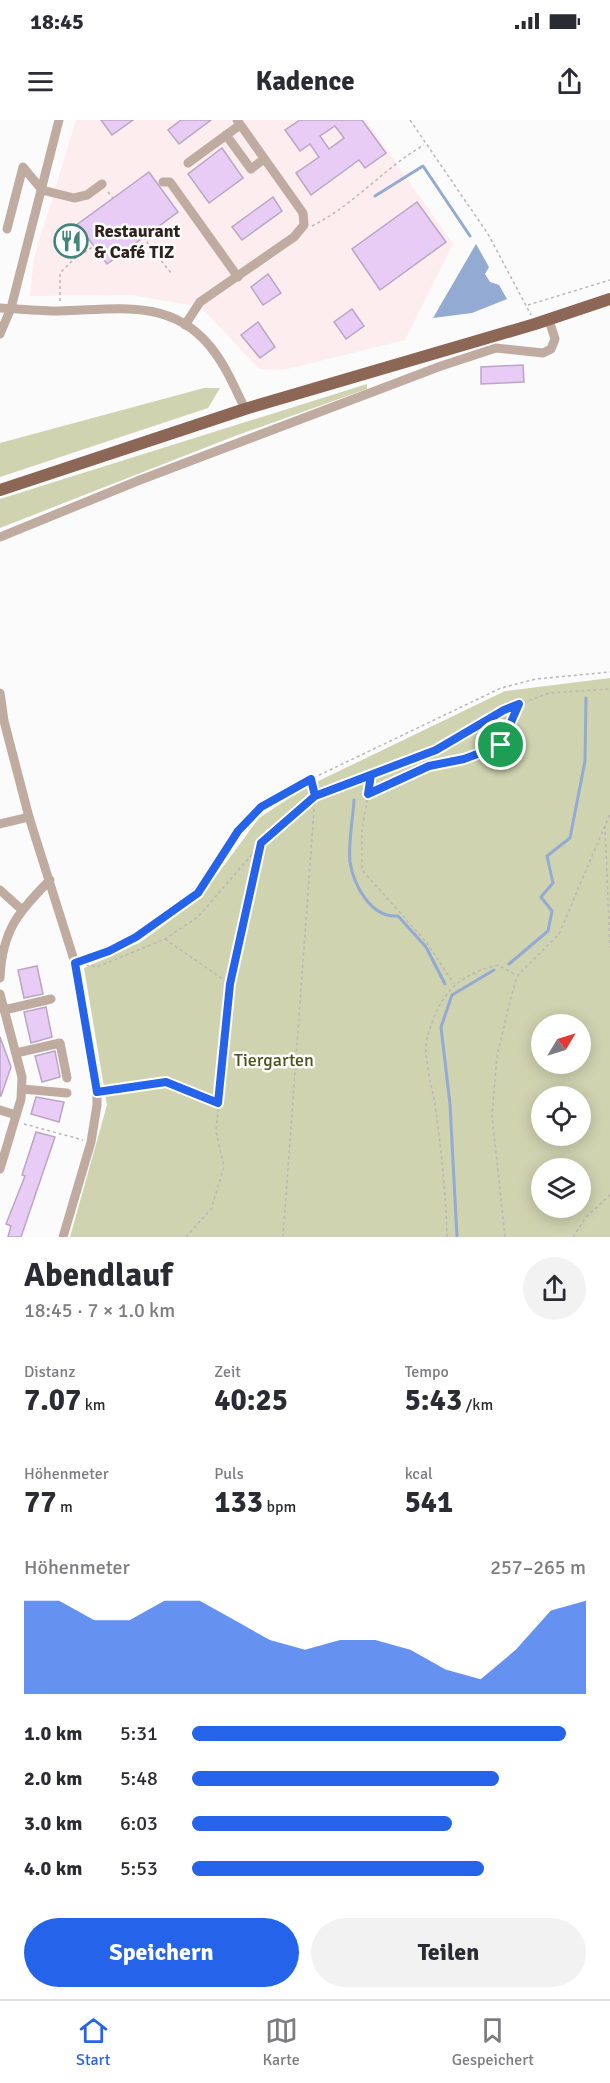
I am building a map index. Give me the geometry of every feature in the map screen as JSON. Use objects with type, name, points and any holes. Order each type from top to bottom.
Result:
[{"type":"main road","points":[[0,490],[245,408],[549,320],[610,299]]},
{"type":"street","points":[[0,334],[11,308],[60,120]]},
{"type":"street","points":[[185,326],[200,302],[294,237],[304,225],[303,213],[239,123],[188,163]]},
{"type":"street","points":[[226,135],[250,169],[264,159]]},
{"type":"street","points":[[7,229],[23,167],[42,190],[74,198],[87,195],[102,184]]},
{"type":"street","points":[[164,182],[170,182],[238,277]]},
{"type":"street","points":[[0,308],[59,310],[131,307],[162,313],[185,326],[207,343],[225,366],[245,408]]},
{"type":"street","points":[[0,537],[140,480],[441,366],[496,348],[543,354],[551,349],[555,339],[549,320]]},
{"type":"street","points":[[0,693],[4,721],[29,817],[75,963],[97,1092],[91,1142],[63,1237]]},
{"type":"street","points":[[0,824],[29,817]]},
{"type":"street","points":[[0,978],[2,945],[7,934],[21,909],[50,880]]},
{"type":"street","points":[[0,890],[21,909]]},
{"type":"street","points":[[0,994],[22,1077],[22,1089],[0,1169]]},
{"type":"street","points":[[4,1010],[51,999]]},
{"type":"street","points":[[16,1053],[60,1043],[67,1078]]},
{"type":"street","points":[[22,1089],[68,1093]]},
{"type":"street","points":[[0,1110],[15,1118]]},
{"type":"path","points":[[410,120],[488,234],[535,324]]},
{"type":"path","points":[[311,226],[336,214],[398,160],[426,144]]},
{"type":"path","points":[[143,237],[171,273]]},
{"type":"path","points":[[59,310],[60,273],[74,259],[94,246]]},
{"type":"path","points":[[527,305],[544,302],[610,280]]},
{"type":"path","points":[[75,963],[109,951],[136,937],[198,893],[238,831],[261,807],[311,779],[501,688],[536,679],[610,672]]},
{"type":"path","points":[[75,963],[97,967],[165,939],[198,917],[261,843],[315,796],[436,750],[504,710],[549,693],[610,689]]},
{"type":"path","points":[[368,794],[429,766],[464,759],[501,745],[519,704]]},
{"type":"path","points":[[371,775],[362,830],[362,870],[427,943],[454,984]]},
{"type":"path","points":[[283,1237],[315,796],[311,779]]},
{"type":"path","points":[[505,1237],[492,1115],[497,1056],[517,976],[559,934],[610,813]]},
{"type":"path","points":[[605,823],[610,948]]},
{"type":"path","points":[[186,1237],[211,1209],[224,1167],[216,1131],[230,984],[261,843]]},
{"type":"path","points":[[165,939],[230,984]]},
{"type":"path","points":[[447,1237],[446,1180],[426,1042],[443,997],[454,984],[477,970],[498,965],[517,976]]},
{"type":"path","points":[[97,1092],[166,1082],[218,1103]]},
{"type":"path","points":[[15,1118],[91,1142]]},
{"type":"path","points":[[573,1237],[586,1217],[610,1196]]},
{"type":"shaded area","points":[[76,120],[366,120],[453,244],[405,340],[283,370],[259,369],[201,307],[132,295],[30,296],[34,258]]},
{"type":"green space","points":[[367,384],[367,389],[235,436],[0,528],[0,499]]},
{"type":"green space","points":[[204,388],[220,388],[208,408],[0,477],[0,443]]},
{"type":"green space","name":"Tiergarten","points":[[610,678],[610,1237],[70,1237],[107,1105],[84,968],[141,942],[200,898],[259,818],[306,787],[505,691]]},
{"type":"water","points":[[476,244],[489,267],[485,274],[490,282],[499,285],[507,299],[472,313],[433,318]]},
{"type":"building","points":[[101,120],[133,120],[112,135]]},
{"type":"building","points":[[181,120],[211,120],[179,144],[168,130]]},
{"type":"building","points":[[300,120],[362,120],[386,153],[365,168],[359,160],[311,195],[296,173],[319,157],[310,144],[300,151],[285,130]],"holes":[[[335,126],[344,138],[329,149],[320,136]]]},
{"type":"building","points":[[222,148],[243,178],[209,203],[188,174]]},
{"type":"building","points":[[149,172],[178,212],[107,264],[88,238],[70,251],[60,237]]},
{"type":"building","points":[[273,197],[282,211],[242,240],[232,227]]},
{"type":"building","points":[[417,202],[446,242],[380,290],[352,249]]},
{"type":"building","points":[[268,274],[281,293],[263,305],[251,287]]},
{"type":"building","points":[[352,309],[364,326],[346,339],[334,322]]},
{"type":"building","points":[[258,322],[275,347],[260,358],[241,335]]},
{"type":"building","points":[[523,365],[524,382],[481,384],[481,367]]},
{"type":"building","points":[[37,966],[43,994],[24,998],[18,970]]},
{"type":"building","points":[[46,1007],[52,1037],[31,1043],[24,1012]]},
{"type":"building","points":[[0,1037],[11,1067],[1,1096],[0,1096]]},
{"type":"building","points":[[55,1051],[60,1077],[42,1082],[35,1056]]},
{"type":"building","points":[[36,1097],[64,1102],[59,1122],[31,1114]]},
{"type":"building","points":[[36,1132],[55,1137],[21,1237],[8,1237],[11,1226],[6,1224],[25,1176],[22,1175]]},
{"type":"waterway","points":[[375,196],[423,166],[470,236]]},
{"type":"waterway","points":[[509,964],[548,931],[552,911],[541,897],[553,883],[547,856],[570,838],[585,761],[586,698]]},
{"type":"waterway","points":[[354,800],[350,862],[355,881],[365,899],[372,906],[380,912],[398,916],[426,947],[445,984]]},
{"type":"waterway","points":[[457,1237],[450,1104],[441,1027],[452,995],[494,970]]},
{"type":"place","name":"Restaurant & Café TIZ","points":[[71,241]]},
{"type":"route","points":[[501,745],[464,759],[429,766],[368,794],[371,775],[315,796],[311,779],[261,807],[238,831],[198,893],[136,937],[109,951],[75,963],[97,1092],[166,1082],[218,1103],[230,984],[261,843],[315,796],[436,750],[504,710],[519,704],[501,745]]}]
